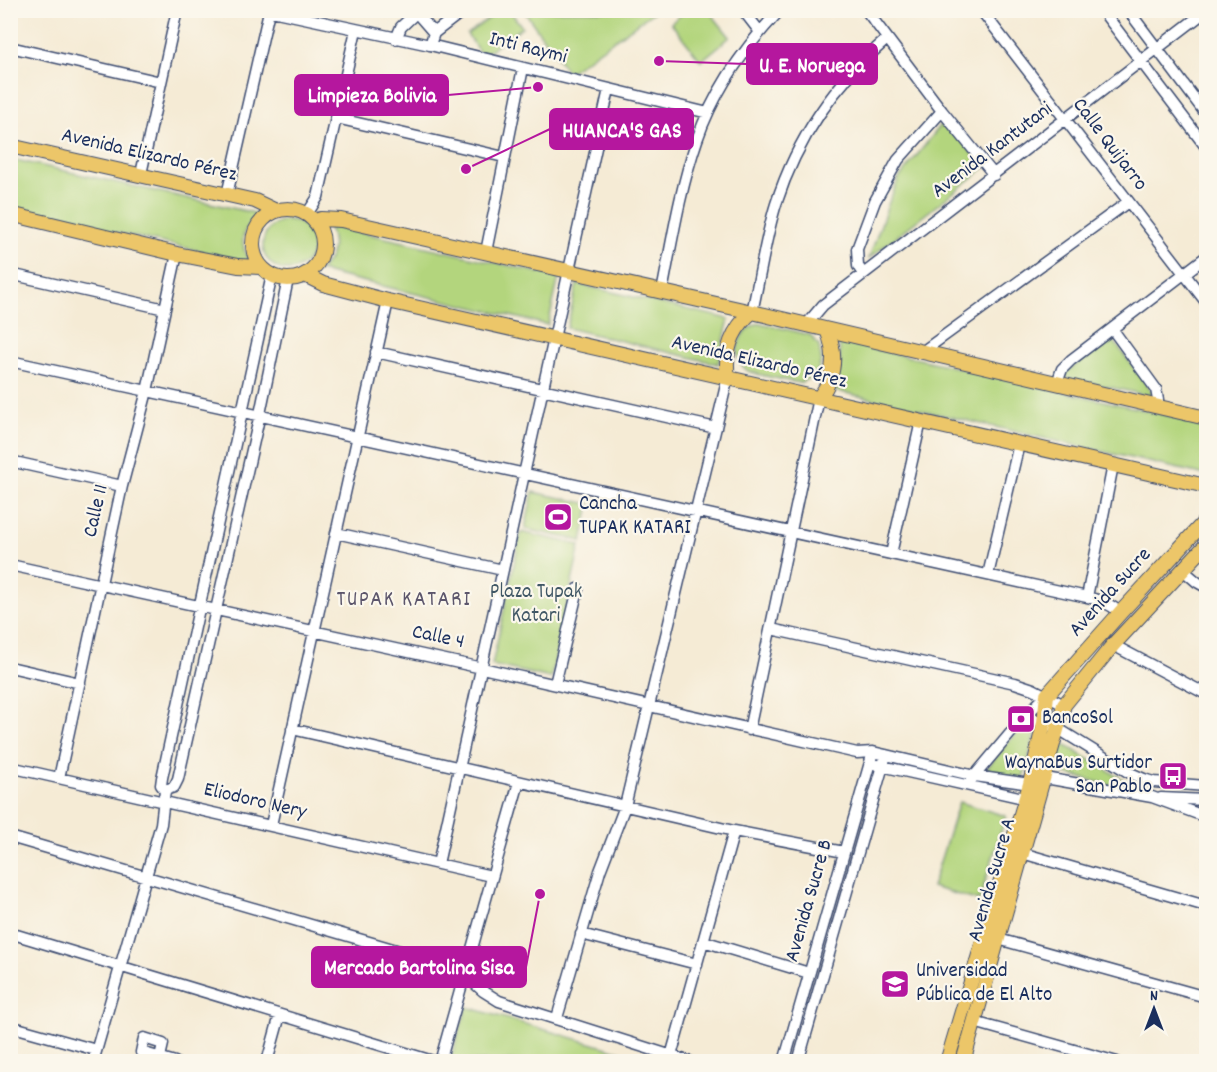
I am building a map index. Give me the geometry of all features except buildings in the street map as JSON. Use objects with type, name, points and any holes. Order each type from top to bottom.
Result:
[{"type":"main road","name":"Avenida Elizardo Pérez","points":[[10,146],[255,201],[276,211]]},
{"type":"main road","points":[[267,271],[253,249],[254,235],[264,218],[276,211],[289,209],[311,218],[341,220],[486,252],[1206,418]]},
{"type":"main road","points":[[10,214],[177,254],[267,271],[288,279],[305,275],[316,266],[322,254],[323,240],[311,218]]},
{"type":"main road","name":"Avenida Elizardo Pérez","points":[[305,275],[323,284],[388,301],[1206,486]]},
{"type":"main road","points":[[728,377],[727,356],[731,341],[741,322],[752,312]]},
{"type":"main road","points":[[819,398],[831,377],[834,362],[833,346],[827,330]]},
{"type":"main road","name":"Avenida Sucre","points":[[1047,695],[1206,520]]},
{"type":"main road","name":"Avenida Sucre","points":[[1064,705],[1113,645],[1206,545]]},
{"type":"main road","points":[[1047,695],[1051,725]]},
{"type":"main road","points":[[1051,725],[1064,705]]},
{"type":"main road","name":"Avenida Sucre A","points":[[947,1062],[1037,782],[1051,725]]},
{"type":"main road","name":"Avenida Sucre A","points":[[963,1062],[1022,853],[1031,800]]},
{"type":"street","points":[[141,174],[177,10]]},
{"type":"street","points":[[430,45],[434,33],[464,10]]},
{"type":"street","points":[[743,10],[760,32]]},
{"type":"street","points":[[662,292],[679,204],[697,140],[708,113],[728,75],[760,32],[780,10]]},
{"type":"street","points":[[866,10],[942,111],[994,175]]},
{"type":"street","name":"Calle Quijarro","points":[[981,10],[1206,302]]},
{"type":"street","points":[[1102,10],[1206,147]]},
{"type":"street","points":[[1128,10],[1206,114]]},
{"type":"street","points":[[227,195],[268,11]]},
{"type":"street","name":"Inti Raymi","points":[[268,11],[301,14],[356,30],[430,45],[708,113]]},
{"type":"street","points":[[396,39],[401,27],[416,11],[434,33]]},
{"type":"street","name":"Avenida Kantutani","points":[[806,325],[823,305],[1206,11]]},
{"type":"street","points":[[311,218],[318,197],[356,30]]},
{"type":"street","points":[[752,312],[775,207],[793,160],[821,112],[839,87],[856,67],[887,39]]},
{"type":"street","points":[[10,47],[161,82]]},
{"type":"street","points":[[486,252],[523,68]]},
{"type":"street","points":[[438,864],[609,89]]},
{"type":"street","points":[[863,274],[858,266],[857,249],[875,201],[898,160],[942,111]]},
{"type":"street","points":[[336,118],[504,157]]},
{"type":"street","points":[[922,352],[1128,202]]},
{"type":"street","name":"Calle 11","points":[[59,778],[122,486],[147,391],[177,254]]},
{"type":"street","points":[[1057,383],[1062,369],[1071,360],[1206,257]]},
{"type":"street","points":[[93,1062],[161,824],[165,796],[161,785],[162,778],[242,410],[267,271]]},
{"type":"street","points":[[10,274],[165,309]]},
{"type":"street","points":[[165,796],[178,779],[288,279]]},
{"type":"street","points":[[271,825],[388,301]]},
{"type":"street","points":[[1113,330],[1156,389],[1157,407]]},
{"type":"street","points":[[376,352],[716,428]]},
{"type":"street","points":[[10,361],[1087,597],[1114,606],[1120,613]]},
{"type":"street","points":[[557,1018],[600,871],[625,806],[728,377]]},
{"type":"street","points":[[749,730],[819,398]]},
{"type":"street","points":[[891,554],[921,421]]},
{"type":"street","points":[[988,575],[1019,444]]},
{"type":"street","points":[[10,460],[122,486]]},
{"type":"street","points":[[1087,597],[1113,465]]},
{"type":"street","points":[[336,533],[503,570]]},
{"type":"street","name":"Calle 4","points":[[10,565],[555,684],[871,757]]},
{"type":"street","points":[[1183,570],[1206,587]]},
{"type":"street","points":[[555,684],[578,589]]},
{"type":"street","points":[[771,628],[1015,683],[1047,695],[1064,705]]},
{"type":"street","points":[[1113,645],[1206,694]]},
{"type":"street","points":[[10,668],[80,683]]},
{"type":"street","points":[[966,786],[1025,716],[1047,695]]},
{"type":"street","points":[[1025,716],[1051,725],[1128,772],[1154,782],[1206,786]]},
{"type":"street","points":[[292,729],[734,831],[844,852]]},
{"type":"street","points":[[871,757],[886,755],[975,776],[1037,782],[1051,779],[1152,797],[1206,800]]},
{"type":"street","name":"Avenida Sucre B","points":[[798,1062],[886,755]]},
{"type":"street","points":[[871,757],[883,767],[1031,800]]},
{"type":"street","name":"Avenida Sucre B","points":[[784,1062],[871,757]]},
{"type":"street","name":"Eliodoro Nery","points":[[10,767],[59,778],[165,796],[271,825],[491,876]]},
{"type":"street","points":[[10,933],[438,1062],[466,976],[491,876],[519,782]]},
{"type":"street","points":[[1152,797],[1154,782]]},
{"type":"street","points":[[1152,797],[1206,817]]},
{"type":"street","points":[[671,1056],[734,831]]},
{"type":"street","points":[[10,837],[434,961],[466,976],[483,991],[500,1000],[692,1062]]},
{"type":"street","points":[[1022,853],[1206,906]]},
{"type":"street","points":[[581,933],[697,964]]},
{"type":"street","points":[[998,939],[1206,997]]},
{"type":"street","points":[[703,940],[809,973]]},
{"type":"street","points":[[267,1062],[280,1015]]},
{"type":"street","points":[[974,1022],[1117,1062]]},
{"type":"street","points":[[10,1026],[96,1050]]},
{"type":"street","points":[[160,1057],[175,1062]]},
{"type":"green space","points":[[687,10],[709,11],[730,37],[701,61],[671,23]]},
{"type":"green space","points":[[500,11],[510,11],[522,27],[482,56],[467,34]]},
{"type":"green space","points":[[524,11],[655,11],[568,73]]},
{"type":"green space","points":[[945,120],[985,168],[869,258],[899,178]]},
{"type":"green space","points":[[11,159],[259,214],[248,225],[243,236],[249,262],[11,209]]},
{"type":"green space","points":[[293,220],[306,227],[312,235],[312,255],[306,263],[298,269],[283,270],[270,263],[264,255],[263,240],[270,227],[278,221]]},
{"type":"green space","points":[[328,225],[559,277],[548,325],[319,271],[331,256],[333,245]]},
{"type":"green space","points":[[577,284],[729,319],[718,364],[567,328]]},
{"type":"green space","points":[[760,323],[810,335],[819,346],[821,359],[814,376],[800,383],[745,369],[738,357],[739,341],[746,331]]},
{"type":"green space","points":[[1109,340],[1113,340],[1156,397],[1066,378],[1065,373]]},
{"type":"green space","points":[[839,341],[1206,424],[1206,475],[828,389],[836,378],[840,366]]},
{"type":"green space","name":"Cancha TUPAK KATARI","points":[[533,492],[590,504],[582,541],[525,529]]},
{"type":"green space","name":"Plaza Tupak Katari","points":[[521,532],[580,545],[551,678],[492,665]]},
{"type":"green space","points":[[1029,723],[1036,731],[1022,778],[989,773],[987,768],[1024,724]]},
{"type":"green space","points":[[1063,744],[1138,788],[1137,792],[1055,771],[1059,745]]},
{"type":"green space","points":[[959,802],[1006,816],[979,901],[932,887]]},
{"type":"green space","points":[[467,1007],[652,1061],[450,1061]]},
{"type":"place","name":"U. E. Noruega","points":[[659,61]]},
{"type":"place","name":"Limpieza Bolivia","points":[[538,87]]},
{"type":"place","name":"HUANCA'S GAS","points":[[466,169]]},
{"type":"place","name":"Cancha TUPAK KATARI","points":[[558,517]]},
{"type":"place","name":"BancoSol","points":[[1021,719]]},
{"type":"place","name":"WaynaBus Surtidor San Pablo","points":[[1173,776]]},
{"type":"place","name":"Mercado Bartolina Sisa","points":[[540,894]]},
{"type":"place","name":"Universidad Pública de El Alto","points":[[895,984]]},
{"type":"district","name":"TUPAK KATARI","points":[[404,600]]}]
